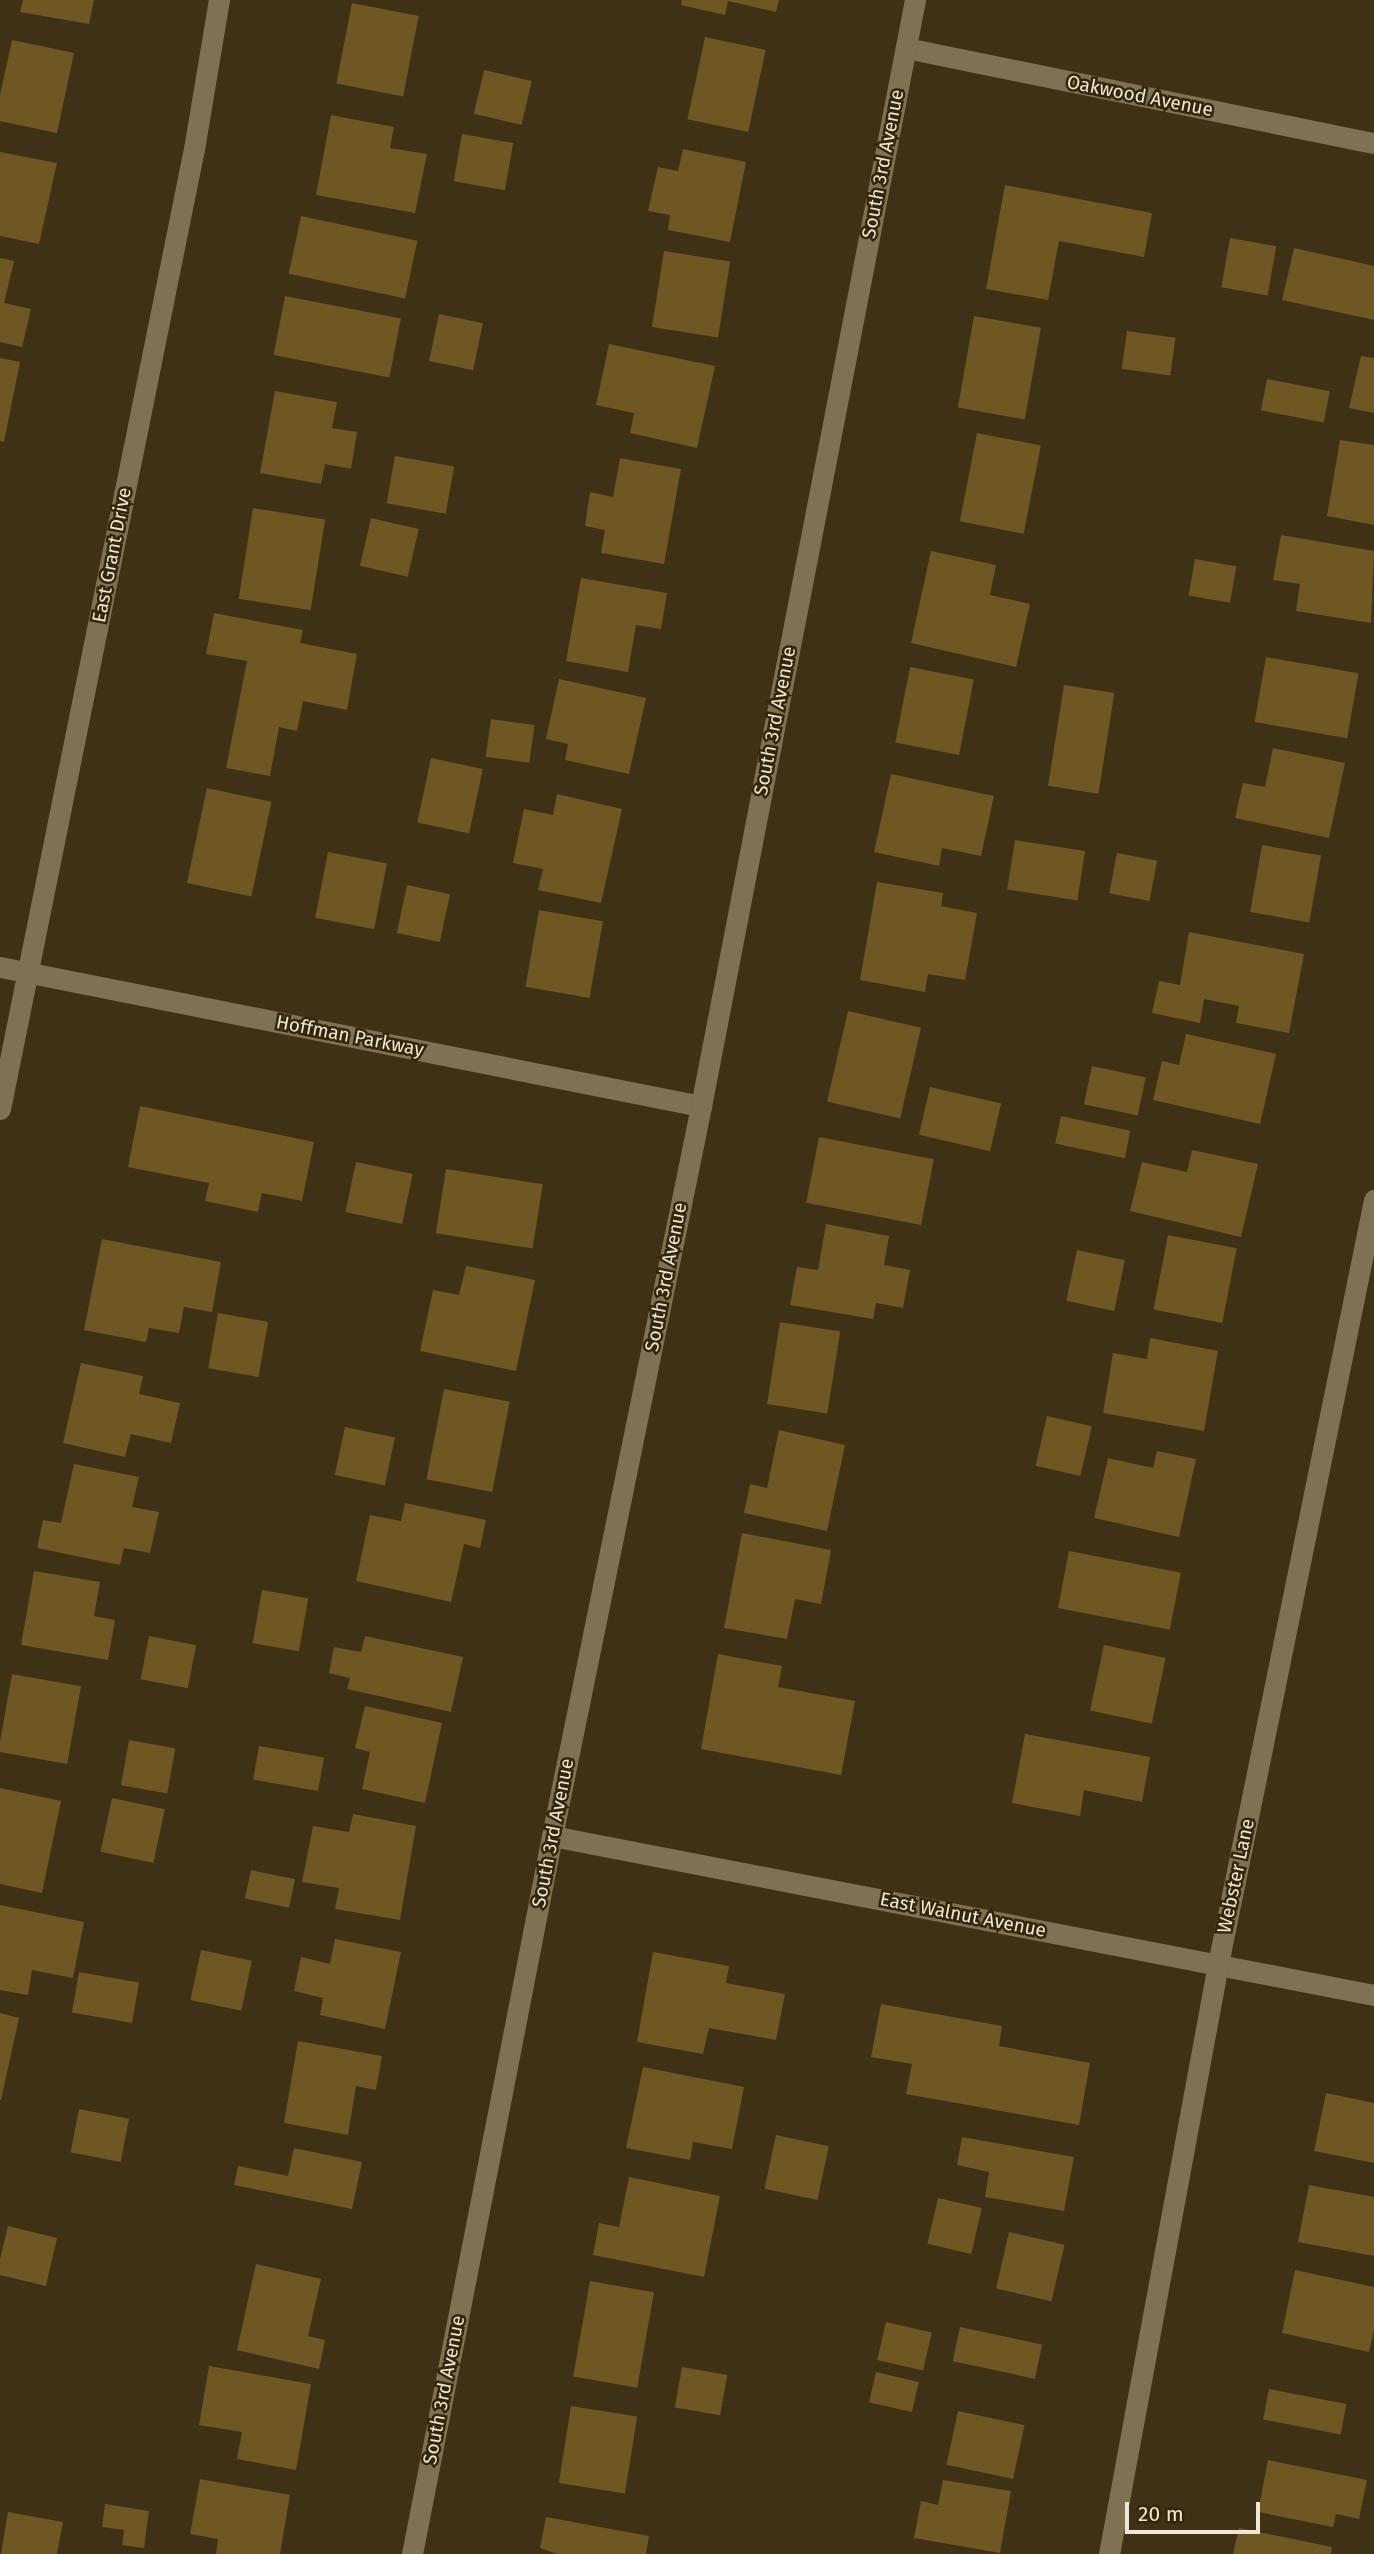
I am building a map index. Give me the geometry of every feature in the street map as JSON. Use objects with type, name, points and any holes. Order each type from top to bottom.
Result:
[{"type":"street","name":"East Grant Drive","points":[[0,1109],[191,162],[219,0]]},
{"type":"street","name":"South 3rd Avenue","points":[[412,2554],[552,1836],[701,1106],[915,0]]},
{"type":"street","name":"Oakwood Avenue","points":[[906,48],[1374,144]]},
{"type":"street","name":"Hoffman Parkway","points":[[0,967],[701,1106]]},
{"type":"street","name":"Webster Lane","points":[[1109,2554],[1217,1964],[1374,1200]]},
{"type":"street","name":"East Walnut Avenue","points":[[552,1836],[1374,1995]]},
{"type":"building","points":[[23,0],[94,0],[89,24],[20,12]]},
{"type":"building","points":[[682,0],[779,0],[776,12],[728,1],[725,15],[681,5]]},
{"type":"building","points":[[352,3],[419,16],[403,96],[336,83]]},
{"type":"building","points":[[705,37],[766,50],[748,132],[688,119]]},
{"type":"building","points":[[12,40],[74,53],[57,133],[0,121],[0,95]]},
{"type":"building","points":[[484,70],[532,81],[522,125],[474,114]]},
{"type":"building","points":[[331,115],[394,127],[390,148],[427,154],[415,213],[316,195]]},
{"type":"building","points":[[462,134],[513,143],[505,190],[454,181]]},
{"type":"building","points":[[683,149],[746,162],[730,242],[668,230],[670,215],[648,211],[658,167],[678,171]]},
{"type":"building","points":[[0,152],[57,163],[39,244],[0,236]]},
{"type":"building","points":[[1005,185],[1152,213],[1144,257],[1059,241],[1048,300],[986,289]]},
{"type":"building","points":[[301,216],[417,241],[405,298],[289,274]]},
{"type":"building","points":[[1230,238],[1276,246],[1268,295],[1221,287]]},
{"type":"building","points":[[1294,248],[1374,266],[1374,320],[1282,300]]},
{"type":"building","points":[[664,251],[730,261],[718,338],[652,327]]},
{"type":"building","points":[[0,258],[14,261],[4,303],[31,309],[22,347],[0,342]]},
{"type":"building","points":[[285,296],[401,319],[389,377],[274,355]]},
{"type":"building","points":[[439,314],[483,323],[473,370],[429,361]]},
{"type":"building","points":[[974,316],[1041,328],[1025,419],[958,408]]},
{"type":"building","points":[[1127,331],[1176,338],[1170,375],[1122,369]]},
{"type":"building","points":[[609,344],[715,366],[697,448],[630,433],[634,413],[596,405]]},
{"type":"building","points":[[1361,356],[1374,358],[1374,413],[1349,408]]},
{"type":"building","points":[[0,358],[20,362],[4,442],[0,441]]},
{"type":"building","points":[[1267,379],[1330,391],[1324,423],[1261,410]]},
{"type":"building","points":[[275,391],[337,402],[332,428],[357,432],[351,469],[325,464],[321,484],[260,473]]},
{"type":"building","points":[[977,433],[1041,445],[1024,534],[960,521]]},
{"type":"building","points":[[1340,440],[1374,445],[1374,525],[1327,516]]},
{"type":"building","points":[[395,456],[454,466],[446,514],[387,503]]},
{"type":"building","points":[[620,458],[681,469],[664,564],[601,553],[605,530],[585,526],[590,492],[613,497]]},
{"type":"building","points":[[253,508],[325,519],[311,610],[239,599]]},
{"type":"building","points":[[371,518],[419,529],[408,577],[360,566]]},
{"type":"building","points":[[1281,535],[1374,551],[1371,623],[1296,611],[1300,584],[1273,580]]},
{"type":"building","points":[[931,551],[996,565],[990,595],[1030,604],[1016,667],[911,643]]},
{"type":"building","points":[[1195,559],[1236,566],[1230,603],[1189,595]]},
{"type":"building","points":[[581,578],[667,593],[661,629],[636,625],[628,672],[566,661]]},
{"type":"building","points":[[214,613],[303,630],[300,643],[357,654],[347,710],[303,701],[297,731],[279,727],[270,776],[226,768],[247,661],[206,654]]},
{"type":"building","points":[[1266,657],[1359,673],[1347,738],[1255,722]]},
{"type":"building","points":[[910,667],[974,679],[959,755],[895,743]]},
{"type":"building","points":[[559,679],[646,698],[629,774],[565,760],[568,744],[546,739]]},
{"type":"building","points":[[1064,685],[1114,693],[1098,794],[1048,786]]},
{"type":"building","points":[[491,719],[535,725],[529,763],[486,757]]},
{"type":"building","points":[[1273,748],[1345,763],[1329,838],[1235,818],[1243,783],[1265,787]]},
{"type":"building","points":[[431,758],[483,769],[469,834],[417,823]]},
{"type":"building","points":[[891,774],[994,796],[981,856],[942,848],[939,866],[874,852]]},
{"type":"building","points":[[207,788],[272,802],[251,897],[187,883]]},
{"type":"building","points":[[557,794],[622,809],[601,903],[538,890],[543,869],[513,863],[524,809],[553,815]]},
{"type":"building","points":[[1015,840],[1085,851],[1077,900],[1007,889]]},
{"type":"building","points":[[1262,845],[1321,855],[1309,922],[1250,912]]},
{"type":"building","points":[[328,852],[387,863],[374,929],[315,918]]},
{"type":"building","points":[[1117,853],[1157,861],[1149,901],[1109,893]]},
{"type":"building","points":[[877,882],[943,893],[941,906],[977,913],[965,980],[928,974],[925,992],[860,980]]},
{"type":"building","points":[[407,885],[450,894],[440,942],[397,933]]},
{"type":"building","points":[[539,910],[603,921],[589,998],[525,987]]},
{"type":"building","points":[[1189,932],[1304,954],[1289,1033],[1236,1023],[1239,1006],[1204,999],[1200,1023],[1152,1013],[1159,981],[1180,985]]},
{"type":"building","points":[[848,1011],[921,1028],[900,1118],[827,1102]]},
{"type":"building","points":[[1186,1034],[1276,1054],[1260,1124],[1153,1100],[1162,1061],[1179,1065]]},
{"type":"building","points":[[1092,1066],[1146,1077],[1138,1116],[1084,1104]]},
{"type":"building","points":[[930,1087],[1001,1103],[990,1151],[919,1135]]},
{"type":"building","points":[[140,1106],[314,1142],[302,1201],[262,1193],[258,1212],[205,1201],[209,1183],[128,1167]]},
{"type":"building","points":[[1061,1116],[1130,1131],[1125,1158],[1055,1143]]},
{"type":"building","points":[[819,1137],[934,1159],[921,1225],[806,1203]]},
{"type":"building","points":[[1192,1150],[1258,1164],[1241,1237],[1130,1211],[1142,1162],[1187,1172]]},
{"type":"building","points":[[356,1162],[413,1174],[402,1224],[345,1212]]},
{"type":"building","points":[[446,1169],[543,1184],[533,1249],[436,1233]]},
{"type":"building","points":[[826,1224],[889,1236],[884,1265],[910,1270],[903,1308],[876,1303],[873,1319],[790,1305],[797,1267],[818,1270]]},
{"type":"building","points":[[1168,1235],[1237,1248],[1222,1323],[1153,1310]]},
{"type":"building","points":[[102,1239],[221,1262],[212,1312],[184,1307],[179,1333],[149,1328],[146,1342],[84,1330]]},
{"type":"building","points":[[1077,1250],[1125,1260],[1114,1311],[1066,1301]]},
{"type":"building","points":[[466,1266],[535,1280],[516,1371],[420,1351],[433,1290],[459,1295]]},
{"type":"building","points":[[218,1313],[268,1322],[259,1377],[208,1368]]},
{"type":"building","points":[[780,1322],[840,1332],[827,1414],[767,1404]]},
{"type":"building","points":[[1150,1338],[1218,1351],[1204,1431],[1103,1413],[1113,1353],[1147,1359]]},
{"type":"building","points":[[81,1363],[143,1376],[139,1394],[180,1403],[171,1443],[131,1434],[125,1457],[63,1443]]},
{"type":"building","points":[[444,1389],[510,1402],[492,1492],[426,1479]]},
{"type":"building","points":[[1047,1416],[1092,1426],[1080,1476],[1036,1466]]},
{"type":"building","points":[[345,1427],[395,1438],[385,1486],[335,1475]]},
{"type":"building","points":[[779,1430],[845,1445],[827,1531],[744,1513],[750,1484],[767,1488]]},
{"type":"building","points":[[1157,1451],[1196,1459],[1179,1537],[1094,1518],[1108,1458],[1153,1468]]},
{"type":"building","points":[[74,1464],[139,1477],[132,1507],[159,1512],[150,1553],[124,1548],[120,1565],[37,1548],[43,1520],[61,1523]]},
{"type":"building","points":[[405,1503],[486,1520],[480,1548],[464,1544],[451,1602],[356,1581],[370,1515],[401,1521]]},
{"type":"building","points":[[742,1533],[831,1550],[821,1604],[795,1599],[787,1639],[724,1628]]},
{"type":"building","points":[[1069,1551],[1181,1573],[1170,1630],[1058,1608]]},
{"type":"building","points":[[34,1571],[100,1582],[94,1616],[115,1620],[108,1660],[21,1645]]},
{"type":"building","points":[[262,1590],[308,1598],[299,1651],[253,1643]]},
{"type":"building","points":[[149,1636],[196,1645],[188,1688],[141,1679]]},
{"type":"building","points":[[365,1636],[463,1657],[451,1712],[347,1689],[350,1678],[329,1673],[334,1647],[361,1652]]},
{"type":"building","points":[[1104,1645],[1166,1658],[1152,1724],[1090,1711]]},
{"type":"building","points":[[718,1654],[782,1666],[778,1687],[855,1701],[841,1775],[701,1749]]},
{"type":"building","points":[[12,1674],[81,1686],[67,1764],[0,1752]]},
{"type":"building","points":[[365,1706],[442,1723],[425,1803],[362,1789],[370,1752],[355,1748]]},
{"type":"building","points":[[1025,1734],[1150,1757],[1142,1802],[1084,1790],[1080,1816],[1012,1803]]},
{"type":"building","points":[[129,1740],[175,1748],[167,1793],[121,1785]]},
{"type":"building","points":[[259,1746],[324,1757],[318,1791],[253,1779]]},
{"type":"building","points":[[0,1788],[61,1801],[42,1893],[0,1884]]},
{"type":"building","points":[[112,1798],[165,1809],[153,1863],[101,1852]]},
{"type":"building","points":[[353,1814],[416,1826],[400,1920],[335,1909],[339,1888],[302,1882],[313,1826],[349,1832]]},
{"type":"building","points":[[251,1870],[295,1879],[289,1908],[245,1898]]},
{"type":"building","points":[[0,1905],[84,1922],[73,1978],[32,1970],[28,1995],[0,1990]]},
{"type":"building","points":[[335,1939],[401,1952],[385,2029],[320,2015],[323,1998],[294,1991],[301,1957],[330,1964]]},
{"type":"building","points":[[201,1950],[252,1961],[241,2011],[190,2000]]},
{"type":"building","points":[[653,1952],[729,1966],[726,1983],[785,1994],[776,2040],[709,2028],[703,2054],[637,2042]]},
{"type":"building","points":[[79,1972],[139,1983],[132,2023],[72,2012]]},
{"type":"building","points":[[881,2004],[1002,2026],[999,2046],[1090,2063],[1079,2125],[906,2094],[912,2064],[871,2057]]},
{"type":"building","points":[[0,2013],[19,2018],[1,2100],[0,2100]]},
{"type":"building","points":[[298,2041],[382,2056],[376,2090],[356,2086],[348,2135],[284,2123]]},
{"type":"building","points":[[643,2067],[744,2087],[732,2149],[693,2142],[690,2160],[626,2148]]},
{"type":"building","points":[[1326,2093],[1374,2103],[1374,2163],[1314,2151]]},
{"type":"building","points":[[79,2109],[129,2119],[121,2162],[71,2152]]},
{"type":"building","points":[[776,2135],[829,2146],[817,2200],[765,2189]]},
{"type":"building","points":[[962,2137],[1074,2157],[1064,2211],[985,2197],[989,2172],[957,2165]]},
{"type":"building","points":[[294,2148],[362,2162],[352,2209],[234,2185],[238,2166],[288,2176]]},
{"type":"building","points":[[629,2177],[720,2196],[704,2277],[593,2255],[599,2223],[619,2227]]},
{"type":"building","points":[[1309,2185],[1374,2197],[1374,2256],[1298,2242]]},
{"type":"building","points":[[938,2198],[982,2208],[971,2254],[927,2244]]},
{"type":"building","points":[[8,2226],[57,2238],[46,2286],[0,2275],[0,2259]]},
{"type":"building","points":[[1009,2232],[1065,2245],[1051,2301],[996,2289]]},
{"type":"building","points":[[256,2264],[321,2279],[308,2336],[325,2340],[319,2369],[237,2350]]},
{"type":"building","points":[[1295,2270],[1374,2287],[1374,2330],[1369,2352],[1282,2333]]},
{"type":"building","points":[[590,2281],[654,2292],[637,2388],[573,2377]]},
{"type":"building","points":[[886,2322],[932,2333],[923,2371],[877,2360]]},
{"type":"building","points":[[960,2327],[1042,2344],[1035,2379],[953,2361]]},
{"type":"building","points":[[209,2366],[311,2384],[296,2470],[237,2459],[242,2432],[199,2425]]},
{"type":"building","points":[[682,2367],[727,2375],[720,2415],[675,2407]]},
{"type":"building","points":[[876,2372],[919,2382],[912,2412],[869,2402]]},
{"type":"building","points":[[1269,2389],[1347,2404],[1341,2435],[1263,2419]]},
{"type":"building","points":[[571,2406],[637,2416],[625,2494],[559,2483]]},
{"type":"building","points":[[958,2411],[1025,2425],[1013,2479],[947,2465]]},
{"type":"building","points":[[1268,2460],[1367,2480],[1359,2519],[1336,2514],[1333,2527],[1258,2512]]},
{"type":"building","points":[[200,2479],[290,2495],[280,2554],[216,2554],[218,2539],[190,2534]]},
{"type":"building","points":[[943,2480],[1011,2491],[1000,2553],[914,2538],[921,2501],[938,2505]]},
{"type":"building","points":[[105,2504],[149,2511],[144,2548],[122,2545],[124,2530],[102,2527]]},
{"type":"building","points":[[8,2512],[63,2522],[57,2554],[1,2554]]},
{"type":"building","points":[[546,2517],[649,2536],[646,2554],[557,2554],[540,2548]]},
{"type":"building","points":[[1239,2528],[1332,2547],[1331,2554],[1233,2554]]}]
